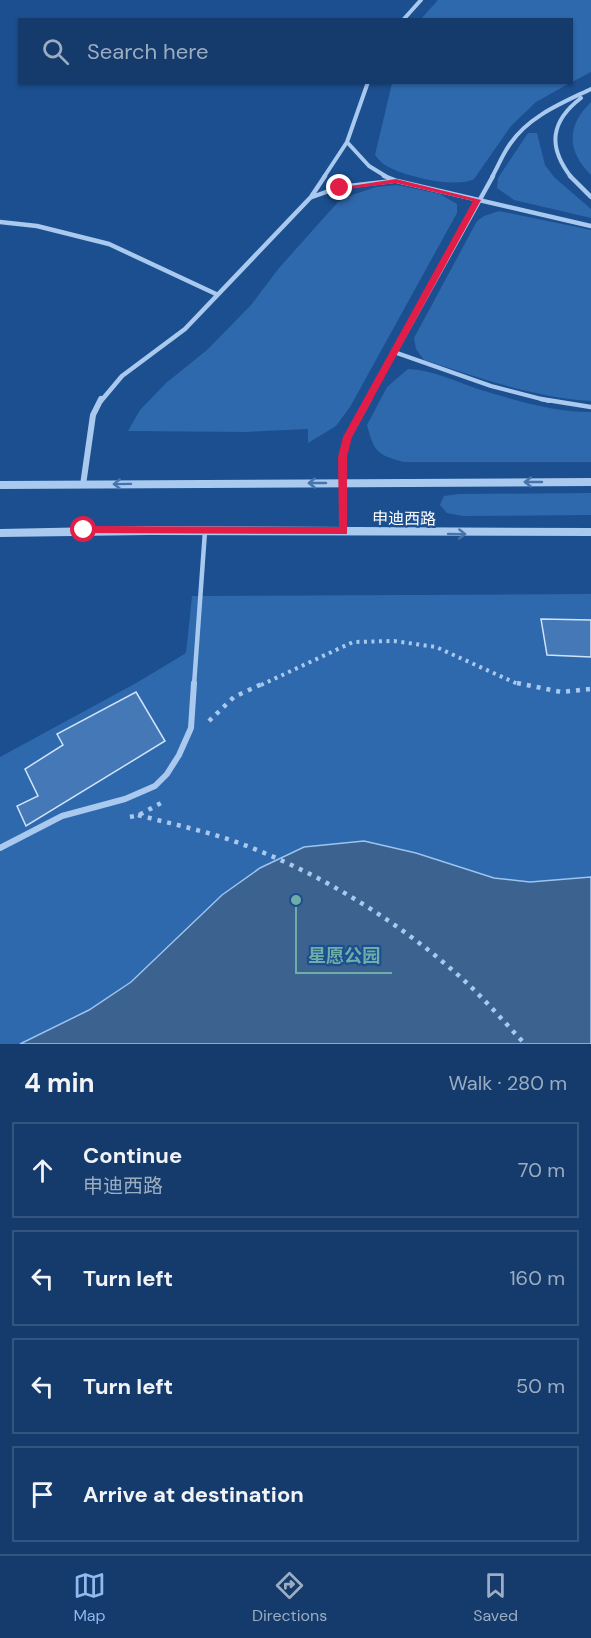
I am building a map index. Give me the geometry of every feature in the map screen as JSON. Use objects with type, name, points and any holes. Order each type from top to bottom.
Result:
[{"type":"street","points":[[405,18],[421,0]]},
{"type":"street","points":[[83,485],[93,415],[103,396],[122,376],[185,329],[311,197],[347,142],[367,84]]},
{"type":"street","points":[[591,90],[564,112],[556,127],[553,142],[558,156],[571,177],[591,197]]},
{"type":"street","points":[[344,531],[342,457],[348,437],[501,158],[520,132],[549,110],[591,90]]},
{"type":"street","points":[[347,142],[372,170],[396,181],[591,226]]},
{"type":"street","points":[[311,197],[340,188],[396,181]]},
{"type":"street","points":[[0,222],[37,226],[109,244],[216,294]]},
{"type":"street","points":[[0,485],[591,482]]},
{"type":"street","name":"申迪西路","points":[[0,533],[591,532]]},
{"type":"lane","points":[[394,352],[516,395],[552,403],[591,407]]},
{"type":"lane","points":[[0,848],[62,816],[148,792],[169,772],[181,754],[191,728],[205,531]]},
{"type":"path","points":[[207,725],[212,716],[234,697],[353,642],[394,641],[436,647],[520,685],[561,692],[591,689]]},
{"type":"path","points":[[128,817],[139,815],[165,800]]},
{"type":"path","points":[[139,815],[198,829],[261,852],[322,879],[361,902],[399,928],[468,984],[525,1044]]},
{"type":"shaded area","points":[[438,0],[591,0],[591,72],[573,81],[573,18],[422,18]]},
{"type":"shaded area","points":[[392,84],[568,84],[536,102],[511,126],[474,179],[466,182],[442,182],[404,173],[385,165],[375,155]]},
{"type":"shaded area","points":[[591,102],[591,175],[577,157],[573,138],[577,120]]},
{"type":"shaded area","points":[[528,133],[537,133],[545,165],[554,177],[591,209],[591,218],[514,200],[497,188],[498,178]]},
{"type":"shaded area","points":[[397,185],[440,194],[457,204],[457,213],[350,407],[336,426],[308,443],[308,429],[246,432],[128,431],[140,410],[166,383],[207,350],[251,305],[279,268],[338,202],[376,187]]},
{"type":"shaded area","points":[[499,211],[591,230],[591,401],[527,391],[486,380],[424,360],[416,349],[414,338],[477,221]]},
{"type":"shaded area","points":[[408,369],[435,374],[534,405],[591,412],[591,462],[404,462],[382,454],[375,447],[367,425],[387,387]]},
{"type":"shaded area","points":[[591,493],[591,515],[463,516],[447,513],[440,505],[444,496],[459,494]]},
{"type":"shaded area","points":[[591,594],[591,1044],[0,1044],[0,757],[138,682],[186,653],[192,596]]},
{"type":"shaded area","points":[[364,841],[416,853],[494,878],[530,882],[591,877],[591,1044],[20,1044],[89,1010],[131,982],[222,895],[260,868],[304,847]]},
{"type":"building","points":[[541,619],[591,620],[591,657],[547,655]]},
{"type":"building","points":[[136,692],[165,741],[26,826],[17,806],[38,796],[25,769],[63,745],[57,734]]},
{"type":"place","name":"星愿公园","points":[[296,900]]},
{"type":"route","points":[[84,530],[344,531],[342,457],[348,437],[478,200],[396,181],[340,188]]}]
